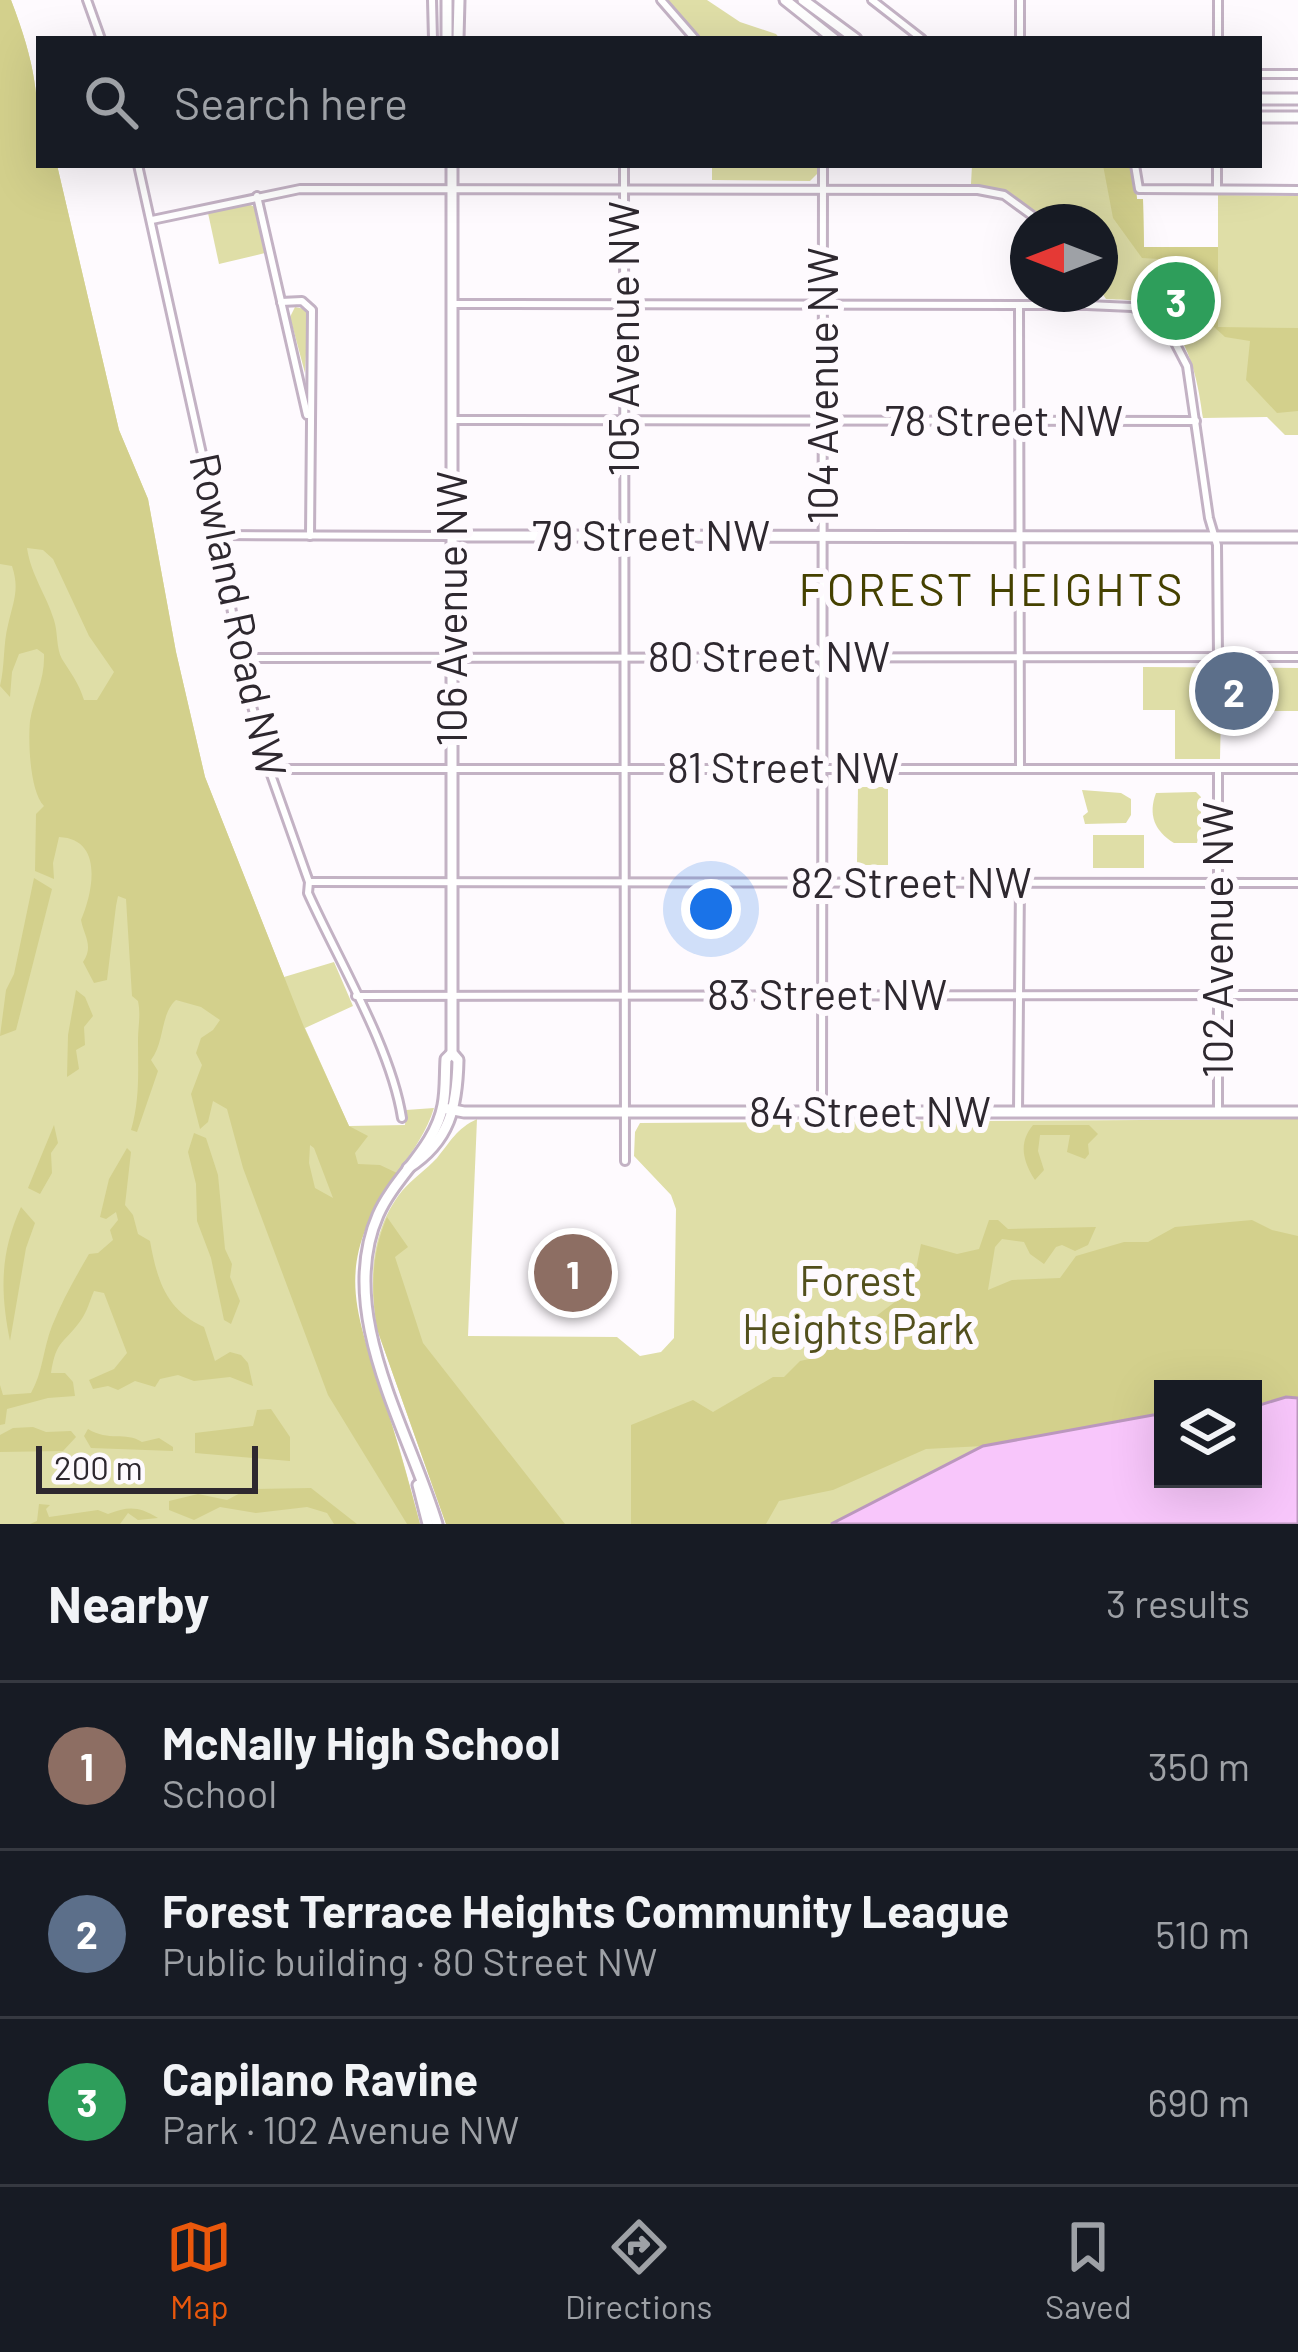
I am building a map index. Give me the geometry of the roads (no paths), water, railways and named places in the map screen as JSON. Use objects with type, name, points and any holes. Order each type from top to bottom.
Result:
[{"type":"main road","points":[[447,0],[447,36]]},
{"type":"main road","points":[[458,36],[459,0]]},
{"type":"main road","points":[[784,0],[830,36]]},
{"type":"main road","points":[[803,0],[852,36]]},
{"type":"main road","points":[[1262,99],[1298,99]]},
{"type":"main road","points":[[1262,117],[1298,117]]},
{"type":"main road","name":"106 Avenue NW","points":[[449,1109],[458,1060],[452,1053],[452,168]]},
{"type":"main road","name":"79 Street NW","points":[[452,536],[1298,537]]},
{"type":"main road","points":[[432,1524],[368,1325],[364,1280],[368,1246],[379,1214],[408,1168],[436,1146],[449,1109]]},
{"type":"main road","name":"84 Street NW","points":[[449,1109],[1298,1112]]},
{"type":"street","points":[[88,0],[100,36]]},
{"type":"street","points":[[432,0],[433,36]]},
{"type":"street","points":[[661,0],[692,36]]},
{"type":"street","points":[[872,0],[918,36]]},
{"type":"street","points":[[882,8],[892,0]]},
{"type":"street","points":[[1020,0],[1020,36]]},
{"type":"street","points":[[1217,0],[1217,36]]},
{"type":"street","points":[[1262,74],[1298,74]]},
{"type":"street","name":"Rowland Road NW","points":[[139,168],[220,535],[239,658],[268,769],[309,882],[308,892],[383,1054],[402,1118]]},
{"type":"street","name":"105 Avenue NW","points":[[624,168],[625,1161]]},
{"type":"street","name":"104 Avenue NW","points":[[822,1112],[823,168]]},
{"type":"street","points":[[1136,168],[1139,189],[1298,190]]},
{"type":"street","points":[[1217,168],[1217,189]]},
{"type":"street","points":[[151,220],[301,189],[994,191],[1019,204]]},
{"type":"street","points":[[257,196],[309,424]]},
{"type":"street","points":[[281,302],[302,302],[312,310],[310,536]]},
{"type":"street","points":[[452,304],[1010,306]]},
{"type":"street","points":[[1118,306],[1132,307],[1156,320],[1172,337],[1187,366],[1215,536],[1218,657]]},
{"type":"street","points":[[1018,312],[1020,768]]},
{"type":"street","name":"78 Street NW","points":[[452,420],[1196,421]]},
{"type":"street","name":"79 Street NW","points":[[220,535],[452,536]]},
{"type":"street","name":"80 Street NW","points":[[239,658],[1298,657]]},
{"type":"street","name":"81 Street NW","points":[[268,769],[1298,770]]},
{"type":"street","name":"102 Avenue NW","points":[[1218,770],[1218,1111]]},
{"type":"street","name":"82 Street NW","points":[[309,882],[1298,883]]},
{"type":"street","points":[[1018,1112],[1020,883]]},
{"type":"street","name":"83 Street NW","points":[[356,996],[1298,995]]},
{"type":"place","name":"Capilano Ravine","points":[[1176,301]]},
{"type":"place","name":"Forest Terrace Heights Community League","points":[[1234,691]]},
{"type":"place","name":"McNally High School","points":[[573,1273]]},
{"type":"district","name":"FOREST HEIGHTS","points":[[992,590]]},
{"type":"park label","name":"Forest Heights Park","points":[[858,1305]]}]
